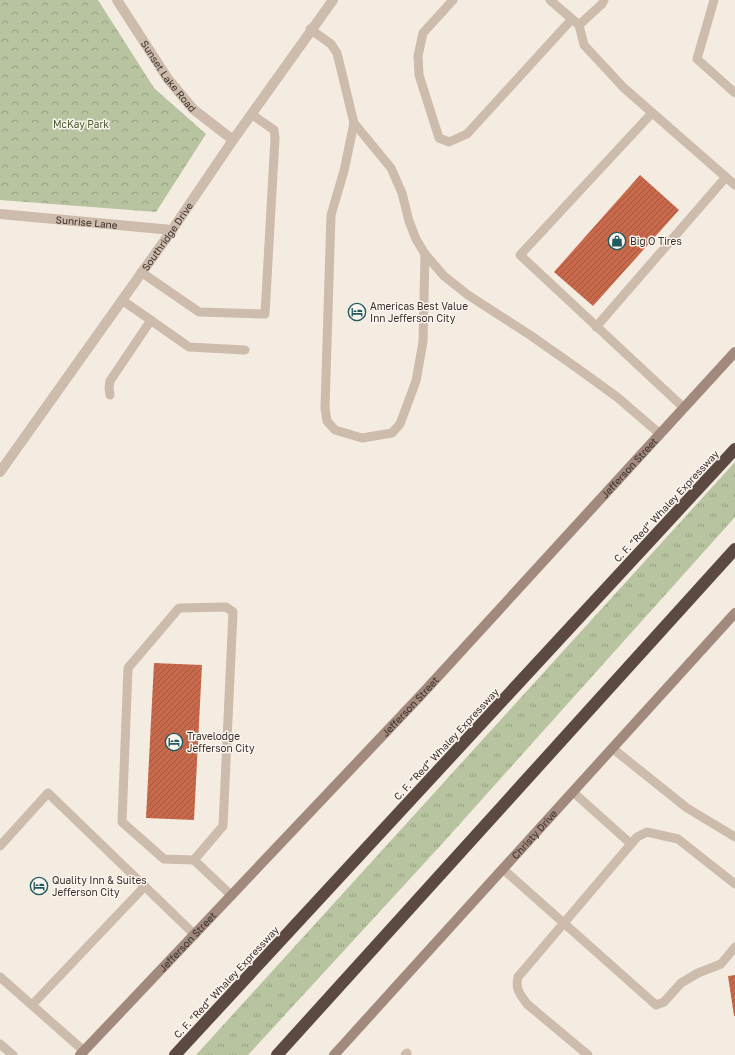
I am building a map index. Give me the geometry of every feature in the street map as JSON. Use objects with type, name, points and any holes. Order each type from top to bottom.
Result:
[{"type":"highway","name":"C. F. “Red” Whaley Expressway","points":[[175,1055],[735,449]]},
{"type":"highway","points":[[277,1055],[735,549]]},
{"type":"street","name":"Sunset Lake Road","points":[[118,0],[168,78],[193,109],[233,140]]},
{"type":"street","name":"Southridge Drive","points":[[0,472],[172,230],[310,30],[333,0]]},
{"type":"street","name":"Sunrise Lane","points":[[0,214],[172,230]]},
{"type":"street","name":"Jefferson Street","points":[[82,1053],[421,695],[735,352]]},
{"type":"street","name":"Christy Drive","points":[[334,1055],[735,613]]},
{"type":"lane","points":[[453,0],[423,33],[418,56],[419,75],[439,138],[449,142],[467,134],[572,19]]},
{"type":"lane","points":[[550,0],[579,25],[584,45],[624,88],[735,185]]},
{"type":"lane","points":[[579,25],[602,4],[604,0]]},
{"type":"lane","points":[[714,0],[698,59],[735,93]]},
{"type":"lane","points":[[310,30],[331,44],[337,53],[354,123],[344,171],[331,215],[325,408],[327,421],[335,430],[362,438],[392,433],[400,424],[416,381],[423,342],[425,254]]},
{"type":"lane","points":[[652,113],[520,255],[596,328],[684,408]]},
{"type":"lane","points":[[141,272],[199,312],[265,314],[276,138],[274,130],[251,114]]},
{"type":"lane","points":[[354,123],[391,168],[402,193],[409,221],[416,239],[425,254],[444,276],[468,295],[530,335],[617,397],[660,434]]},
{"type":"lane","points":[[596,328],[726,177]]},
{"type":"lane","points":[[122,300],[189,347],[245,350]]},
{"type":"lane","points":[[110,395],[110,381],[151,320]]},
{"type":"lane","points":[[194,860],[223,826],[233,612],[226,607],[179,608],[128,668],[122,822],[164,859],[194,860],[232,896]]},
{"type":"lane","points":[[612,748],[687,808],[735,837]]},
{"type":"lane","points":[[573,792],[631,844]]},
{"type":"lane","points":[[0,846],[48,793],[195,935]]},
{"type":"lane","points":[[588,1055],[527,1004],[516,985],[518,977],[563,923],[637,837],[647,832],[678,839],[735,884]]},
{"type":"lane","points":[[503,869],[656,1005],[664,1002],[681,983],[721,964],[735,947]]},
{"type":"lane","points":[[32,1005],[144,886]]},
{"type":"lane","points":[[0,977],[32,1005],[82,1053]]},
{"type":"lane","points":[[0,1044],[13,1055]]},
{"type":"green space","name":"McKay Park","points":[[0,0],[98,0],[154,88],[206,134],[156,212],[0,200]]},
{"type":"green space","points":[[735,462],[735,517],[441,845],[248,1055],[196,1055]]},
{"type":"building","name":"Big O Tires","points":[[640,175],[679,210],[593,306],[554,272]]},
{"type":"building","name":"Travelodge Jefferson City","points":[[154,663],[202,665],[194,820],[146,818]]},
{"type":"building","points":[[735,975],[735,1016],[734,1016],[728,976]]},
{"type":"place","name":"Big O Tires","points":[[617,241]]},
{"type":"place","name":"Americas Best Value Inn Jefferson City","points":[[357,312]]},
{"type":"place","name":"Travelodge Jefferson City","points":[[174,742]]},
{"type":"place","name":"Quality Inn & Suites Jefferson City","points":[[39,886]]}]
